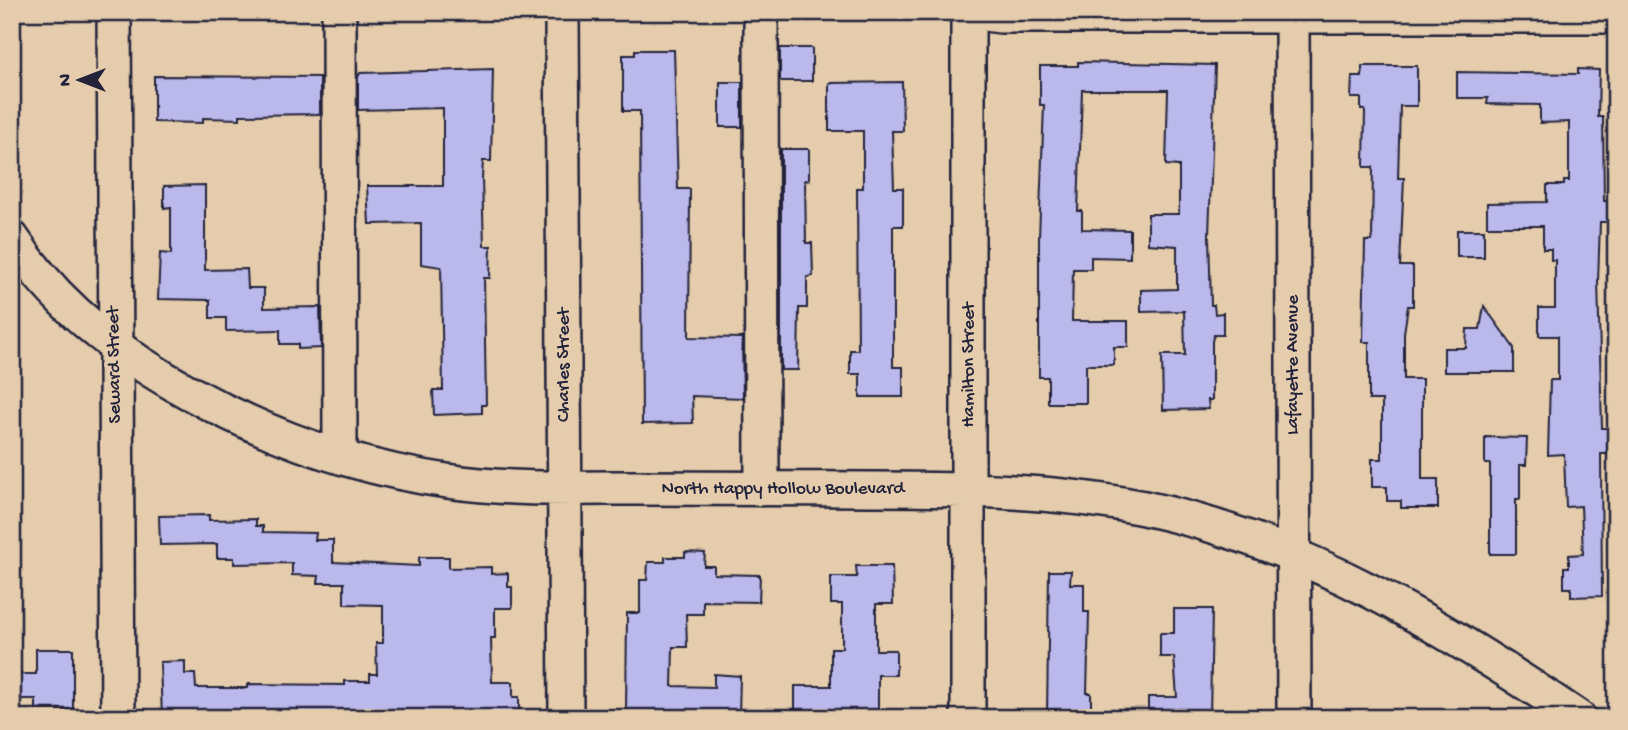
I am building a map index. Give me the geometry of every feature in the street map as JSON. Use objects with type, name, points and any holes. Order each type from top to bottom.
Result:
[{"type":"street","name":"Seward Street","points":[[114,12],[118,718]]},
{"type":"street","points":[[339,12],[340,457]]},
{"type":"street","name":"Charles Street","points":[[562,12],[566,718]]},
{"type":"street","points":[[761,12],[762,489]]},
{"type":"street","points":[[968,12],[1000,16],[1616,16]]},
{"type":"street","name":"Hamilton Street","points":[[968,12],[968,718]]},
{"type":"street","name":"Lafayette Avenue","points":[[1292,14],[1294,718]]},
{"type":"street","name":"North Happy Hollow Boulevard","points":[[12,238],[52,290],[116,349],[214,406],[276,435],[340,457],[394,472],[449,482],[565,488],[970,489],[1056,494],[1142,508],[1192,520],[1295,555],[1347,577],[1424,617],[1579,718]]},
{"type":"building","points":[[780,48],[812,48],[812,81],[780,81]]},
{"type":"building","points":[[635,50],[674,50],[678,189],[690,189],[689,337],[742,338],[743,398],[692,396],[693,423],[642,424],[640,111],[623,111],[623,55],[635,55]]},
{"type":"building","points":[[1078,62],[1215,65],[1209,236],[1211,305],[1214,305],[1215,314],[1223,313],[1223,335],[1214,335],[1212,341],[1212,400],[1208,400],[1209,409],[1163,410],[1162,355],[1185,355],[1184,311],[1141,312],[1141,290],[1177,289],[1177,246],[1148,244],[1148,214],[1179,214],[1179,166],[1166,165],[1168,90],[1082,90],[1078,211],[1082,211],[1082,229],[1130,230],[1130,258],[1091,257],[1091,269],[1073,269],[1072,321],[1128,321],[1128,347],[1114,347],[1114,365],[1086,365],[1086,403],[1048,403],[1048,377],[1039,377],[1039,238],[1044,105],[1040,105],[1040,66],[1078,66]]},
{"type":"building","points":[[1362,66],[1417,66],[1417,106],[1400,106],[1398,178],[1404,178],[1400,266],[1413,266],[1413,306],[1408,306],[1404,333],[1404,379],[1422,379],[1422,479],[1438,479],[1438,508],[1401,508],[1401,501],[1387,501],[1387,487],[1372,487],[1372,459],[1382,459],[1382,400],[1369,400],[1369,342],[1363,342],[1365,241],[1372,241],[1373,167],[1364,167],[1365,110],[1361,110],[1361,98],[1351,98],[1352,77],[1362,77]]},
{"type":"building","points":[[493,69],[491,161],[483,161],[482,179],[484,246],[491,246],[490,278],[484,278],[486,405],[482,405],[482,413],[434,415],[433,390],[443,390],[441,267],[421,264],[421,223],[369,224],[367,186],[443,186],[443,108],[358,110],[358,77],[360,73]]},
{"type":"building","points":[[1578,69],[1599,70],[1598,117],[1603,117],[1604,201],[1611,201],[1611,222],[1600,222],[1598,281],[1602,428],[1610,428],[1611,454],[1601,454],[1602,596],[1571,597],[1571,588],[1564,588],[1564,567],[1569,567],[1569,555],[1583,554],[1581,506],[1566,507],[1564,454],[1548,455],[1550,380],[1558,380],[1558,336],[1539,336],[1539,308],[1555,308],[1555,260],[1551,260],[1551,249],[1543,249],[1543,226],[1487,226],[1487,203],[1547,202],[1547,185],[1564,185],[1564,181],[1569,181],[1569,122],[1540,123],[1540,105],[1487,104],[1488,98],[1457,98],[1457,72],[1578,74]]},
{"type":"building","points":[[154,76],[320,77],[320,114],[240,115],[240,119],[203,118],[203,123],[154,122]]},
{"type":"building","points":[[720,82],[742,82],[742,127],[720,127]]},
{"type":"building","points":[[902,82],[903,131],[892,131],[894,188],[903,188],[903,226],[893,226],[893,367],[903,367],[903,397],[860,397],[860,374],[850,374],[850,350],[858,350],[857,188],[863,188],[863,131],[829,131],[829,83]]},
{"type":"building","points":[[781,149],[809,149],[809,180],[805,180],[806,243],[812,243],[813,276],[807,277],[807,308],[799,308],[798,370],[781,370]]},
{"type":"building","points":[[205,185],[205,270],[247,269],[248,288],[264,288],[264,308],[320,307],[321,348],[298,349],[298,344],[280,344],[280,330],[226,331],[226,318],[210,318],[210,300],[158,299],[160,253],[171,254],[171,207],[164,208],[164,186]]},
{"type":"building","points":[[1457,230],[1484,230],[1484,257],[1457,257]]},
{"type":"building","points":[[1484,306],[1514,348],[1514,372],[1444,372],[1444,348],[1466,348],[1467,329],[1480,329]]},
{"type":"building","points":[[1485,437],[1527,438],[1526,465],[1520,465],[1520,499],[1516,499],[1516,554],[1490,554],[1490,464],[1485,464]]},
{"type":"building","points":[[209,515],[209,520],[256,519],[256,526],[263,526],[263,532],[316,533],[315,540],[333,540],[333,562],[419,566],[419,557],[449,557],[449,568],[491,567],[491,574],[508,573],[508,587],[512,587],[512,608],[495,608],[495,638],[491,638],[492,682],[513,682],[513,697],[519,697],[519,718],[162,718],[160,662],[185,661],[185,674],[195,674],[196,688],[248,688],[248,684],[345,685],[345,681],[370,681],[370,674],[377,674],[376,643],[383,643],[383,605],[344,604],[344,583],[318,583],[319,576],[292,575],[292,563],[234,564],[234,558],[217,558],[217,544],[160,545],[159,516]]},
{"type":"building","points":[[685,552],[705,553],[704,566],[714,566],[714,574],[760,575],[759,602],[703,601],[703,614],[686,614],[687,647],[673,647],[672,686],[714,687],[714,674],[740,676],[739,716],[626,715],[627,613],[640,613],[640,580],[647,580],[648,562],[665,562],[665,557],[685,557]]},
{"type":"building","points":[[856,566],[892,566],[893,604],[876,604],[876,650],[896,650],[896,675],[878,675],[878,718],[815,718],[815,711],[795,711],[795,686],[831,686],[831,648],[842,648],[842,604],[831,604],[831,577],[857,577]]},
{"type":"building","points":[[1049,571],[1071,571],[1070,584],[1084,584],[1084,612],[1089,612],[1087,693],[1091,693],[1091,715],[1047,715]]},
{"type":"building","points":[[1174,609],[1212,609],[1210,718],[1148,718],[1148,697],[1177,697],[1174,657],[1160,657],[1160,633],[1174,633]]},
{"type":"building","points":[[36,649],[73,649],[73,710],[36,710],[36,699],[12,699],[12,674],[36,674]]}]
